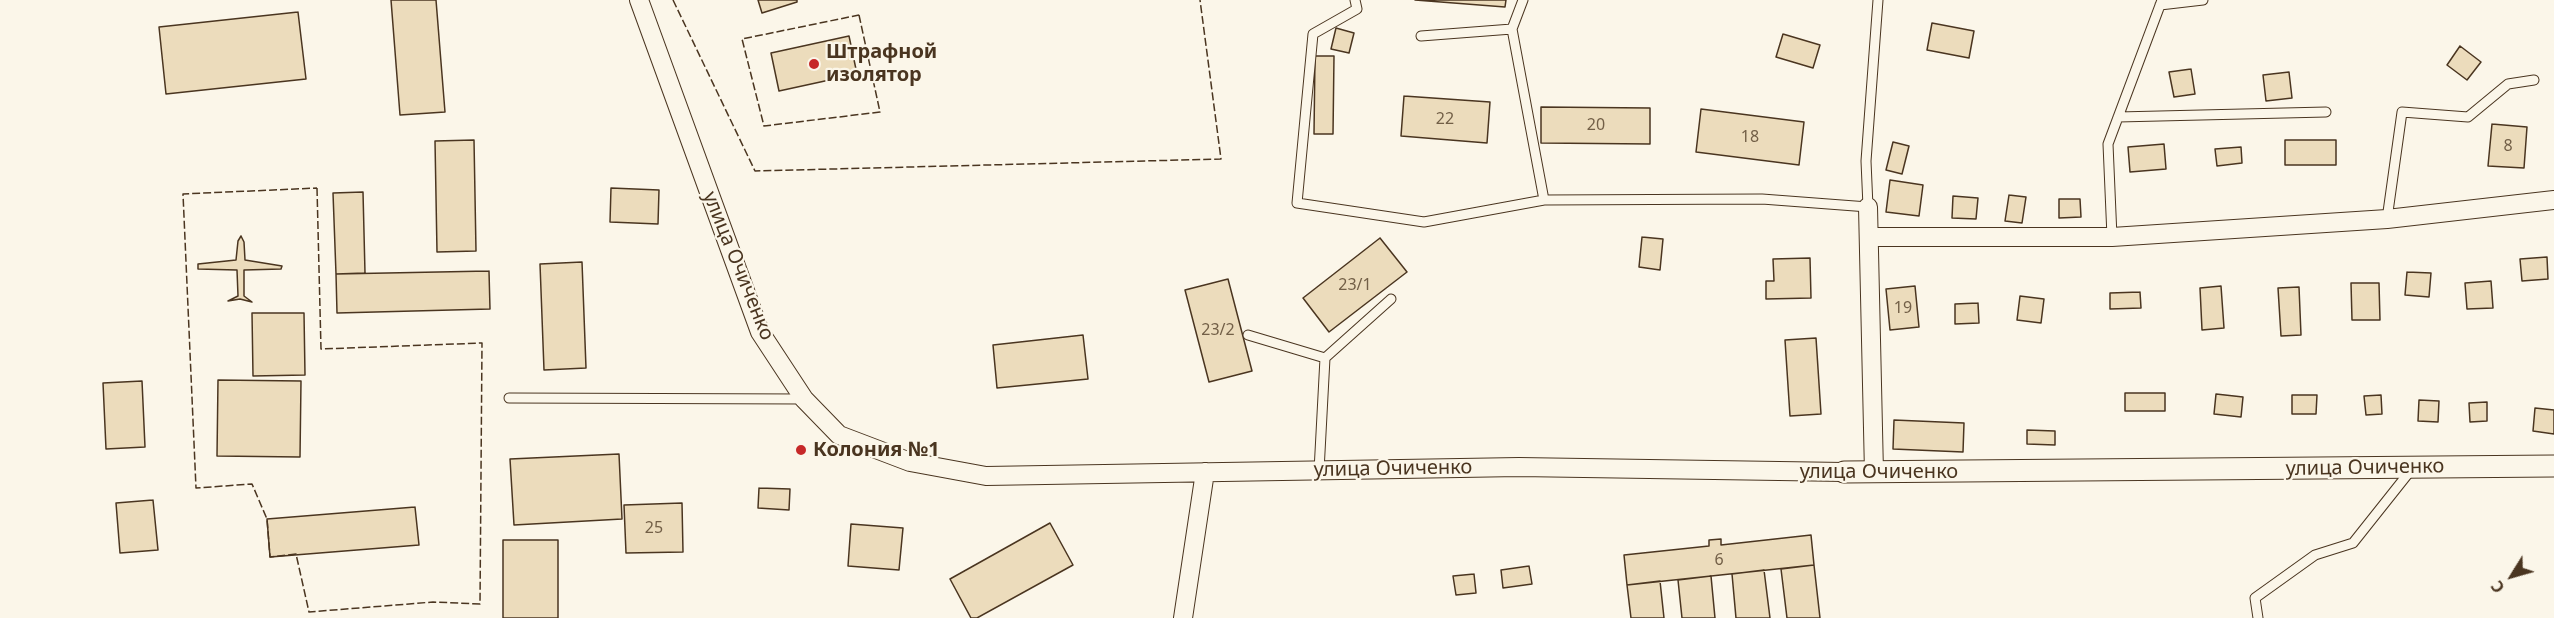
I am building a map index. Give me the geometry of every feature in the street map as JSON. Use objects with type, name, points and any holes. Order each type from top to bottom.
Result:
[{"type":"street","name":"улица Очиченко","points":[[639,0],[760,332],[804,399],[839,435],[910,462],[986,476],[1519,467],[1874,472],[2554,466]]},
{"type":"street","points":[[1869,237],[2112,237],[2387,219],[2554,200]]},
{"type":"street","points":[[1868,207],[1874,472]]},
{"type":"street","points":[[1183,618],[1205,472]]},
{"type":"lane","points":[[1355,0],[1357,9],[1313,34],[1297,203],[1424,222],[1544,200],[1762,199],[1868,207],[1866,161],[1878,0]]},
{"type":"lane","points":[[1523,0],[1512,29],[1544,200]]},
{"type":"lane","points":[[2112,237],[2108,144],[2161,3],[2203,0]]},
{"type":"lane","points":[[1421,36],[1512,29]]},
{"type":"lane","points":[[2387,219],[2402,112],[2468,117],[2508,84],[2534,80]]},
{"type":"lane","points":[[2118,117],[2326,112]]},
{"type":"lane","points":[[1319,471],[1325,358],[1391,299]]},
{"type":"lane","points":[[1248,335],[1325,358]]},
{"type":"lane","points":[[509,398],[804,399]]},
{"type":"lane","points":[[2258,618],[2255,598],[2315,555],[2353,543],[2413,468]]},
{"type":"building","points":[[391,0],[436,0],[445,112],[400,115]]},
{"type":"building","points":[[758,0],[797,0],[797,2],[762,13]]},
{"type":"building","points":[[1415,0],[1506,0],[1505,7]]},
{"type":"building","points":[[298,12],[306,79],[166,94],[159,27]]},
{"type":"building","points":[[1932,23],[1974,31],[1969,58],[1927,50]]},
{"type":"building","points":[[1336,28],[1354,33],[1349,53],[1331,49]]},
{"type":"building","points":[[1783,34],[1820,45],[1813,68],[1776,57]]},
{"type":"building","name":"Штрафной изолятор","points":[[849,36],[857,74],[779,91],[771,53]]},
{"type":"building","points":[[2460,46],[2481,62],[2467,80],[2447,65]]},
{"type":"building","points":[[1315,56],[1334,56],[1333,134],[1314,134]]},
{"type":"building","points":[[2191,69],[2195,94],[2174,97],[2169,72]]},
{"type":"building","points":[[2289,72],[2292,98],[2266,101],[2263,75]]},
{"type":"building","points":[[1404,96],[1490,102],[1487,143],[1401,136]]},
{"type":"building","points":[[1541,107],[1650,108],[1650,144],[1541,143]]},
{"type":"building","points":[[1701,109],[1804,122],[1799,165],[1696,152]]},
{"type":"building","points":[[2492,124],[2527,127],[2524,168],[2488,166]]},
{"type":"building","points":[[474,140],[476,251],[437,252],[435,141]]},
{"type":"building","points":[[2285,140],[2336,140],[2336,165],[2285,165]]},
{"type":"building","points":[[1893,142],[1909,146],[1902,174],[1886,170]]},
{"type":"building","points":[[2164,144],[2166,169],[2130,172],[2128,147]]},
{"type":"building","points":[[2241,147],[2242,163],[2217,166],[2215,149]]},
{"type":"building","points":[[1890,180],[1923,185],[1919,216],[1886,212]]},
{"type":"building","points":[[611,188],[659,190],[658,224],[610,222]]},
{"type":"building","points":[[363,192],[365,273],[336,274],[333,193]]},
{"type":"building","points":[[2009,195],[2026,197],[2022,223],[2005,221]]},
{"type":"building","points":[[1953,196],[1978,198],[1976,219],[1952,218]]},
{"type":"building","points":[[2059,199],[2080,199],[2081,217],[2059,218]]},
{"type":"building","points":[[241,236],[244,242],[245,260],[282,266],[281,269],[244,270],[244,296],[252,302],[240,299],[228,301],[238,296],[237,270],[198,269],[198,264],[236,260],[238,241]]},
{"type":"building","points":[[1642,237],[1663,239],[1660,270],[1639,267]]},
{"type":"building","points":[[1380,238],[1407,272],[1329,332],[1303,298]]},
{"type":"building","points":[[2547,257],[2548,279],[2522,281],[2520,259]]},
{"type":"building","points":[[1810,258],[1811,298],[1766,299],[1766,281],[1774,281],[1773,259]]},
{"type":"building","points":[[582,262],[586,368],[544,370],[540,264]]},
{"type":"building","points":[[489,271],[490,309],[337,313],[336,274]]},
{"type":"building","points":[[2407,272],[2431,273],[2429,297],[2405,295]]},
{"type":"building","points":[[1228,279],[1252,371],[1209,382],[1185,290]]},
{"type":"building","points":[[2491,281],[2493,308],[2467,309],[2465,283]]},
{"type":"building","points":[[2351,283],[2379,283],[2380,320],[2352,320]]},
{"type":"building","points":[[1915,286],[1919,327],[1890,330],[1886,289]]},
{"type":"building","points":[[2221,286],[2224,328],[2202,330],[2200,288]]},
{"type":"building","points":[[2299,287],[2301,335],[2281,336],[2278,288]]},
{"type":"building","points":[[2140,292],[2141,308],[2110,309],[2110,293]]},
{"type":"building","points":[[2020,296],[2044,299],[2041,323],[2017,320]]},
{"type":"building","points":[[1978,303],[1979,323],[1955,324],[1955,304]]},
{"type":"building","points":[[252,313],[304,313],[305,375],[253,376]]},
{"type":"building","points":[[1083,335],[1088,379],[997,388],[993,345]]},
{"type":"building","points":[[1816,338],[1821,414],[1790,416],[1785,340]]},
{"type":"building","points":[[218,380],[301,381],[300,457],[217,456]]},
{"type":"building","points":[[142,381],[145,447],[106,449],[103,383]]},
{"type":"building","points":[[2125,393],[2165,393],[2165,411],[2125,411]]},
{"type":"building","points":[[2216,394],[2243,397],[2241,417],[2214,414]]},
{"type":"building","points":[[2292,395],[2317,395],[2316,414],[2292,414]]},
{"type":"building","points":[[2381,395],[2382,414],[2366,415],[2364,396]]},
{"type":"building","points":[[2419,400],[2439,401],[2438,422],[2418,421]]},
{"type":"building","points":[[2487,402],[2487,421],[2470,422],[2469,403]]},
{"type":"building","points":[[2535,408],[2554,410],[2554,434],[2533,431]]},
{"type":"building","points":[[1894,420],[1964,423],[1963,452],[1893,449]]},
{"type":"building","points":[[2027,430],[2055,431],[2055,445],[2027,444]]},
{"type":"building","points":[[619,454],[622,519],[514,525],[510,459]]},
{"type":"building","points":[[759,488],[790,489],[789,510],[758,508]]},
{"type":"building","points":[[153,500],[158,550],[120,553],[116,503]]},
{"type":"building","points":[[682,503],[683,552],[626,553],[624,505]]},
{"type":"building","points":[[415,507],[419,545],[270,557],[267,519]]},
{"type":"building","points":[[1050,523],[1073,565],[977,618],[971,618],[950,579]]},
{"type":"building","points":[[851,524],[903,528],[899,570],[848,566]]},
{"type":"building","points":[[1811,535],[1814,565],[1627,585],[1624,555],[1709,546],[1709,540],[1721,539],[1721,545]]},
{"type":"building","points":[[503,540],[558,540],[558,618],[503,618]]},
{"type":"building","points":[[1814,565],[1820,618],[1787,618],[1781,569]]},
{"type":"building","points":[[1529,566],[1532,584],[1503,588],[1501,570]]},
{"type":"building","points":[[1764,570],[1770,618],[1736,618],[1732,574]]},
{"type":"building","points":[[1474,574],[1476,593],[1456,595],[1453,576]]},
{"type":"building","points":[[1711,576],[1715,618],[1682,618],[1678,580]]},
{"type":"building","points":[[1660,581],[1664,618],[1631,618],[1627,585]]},
{"type":"fence","points":[[673,0],[755,171],[1221,159],[1200,0]]},
{"type":"fence","points":[[859,15],[880,112],[764,126],[742,39],[859,15]]},
{"type":"fence","points":[[317,188],[321,349],[482,343],[480,604],[433,602],[309,612],[296,554],[270,557],[267,519],[252,484],[196,488],[183,194],[317,188]]},
{"type":"place","name":"Штрафной изолятор","points":[[814,64]]},
{"type":"place","name":"Колония №1","points":[[801,450]]}]
